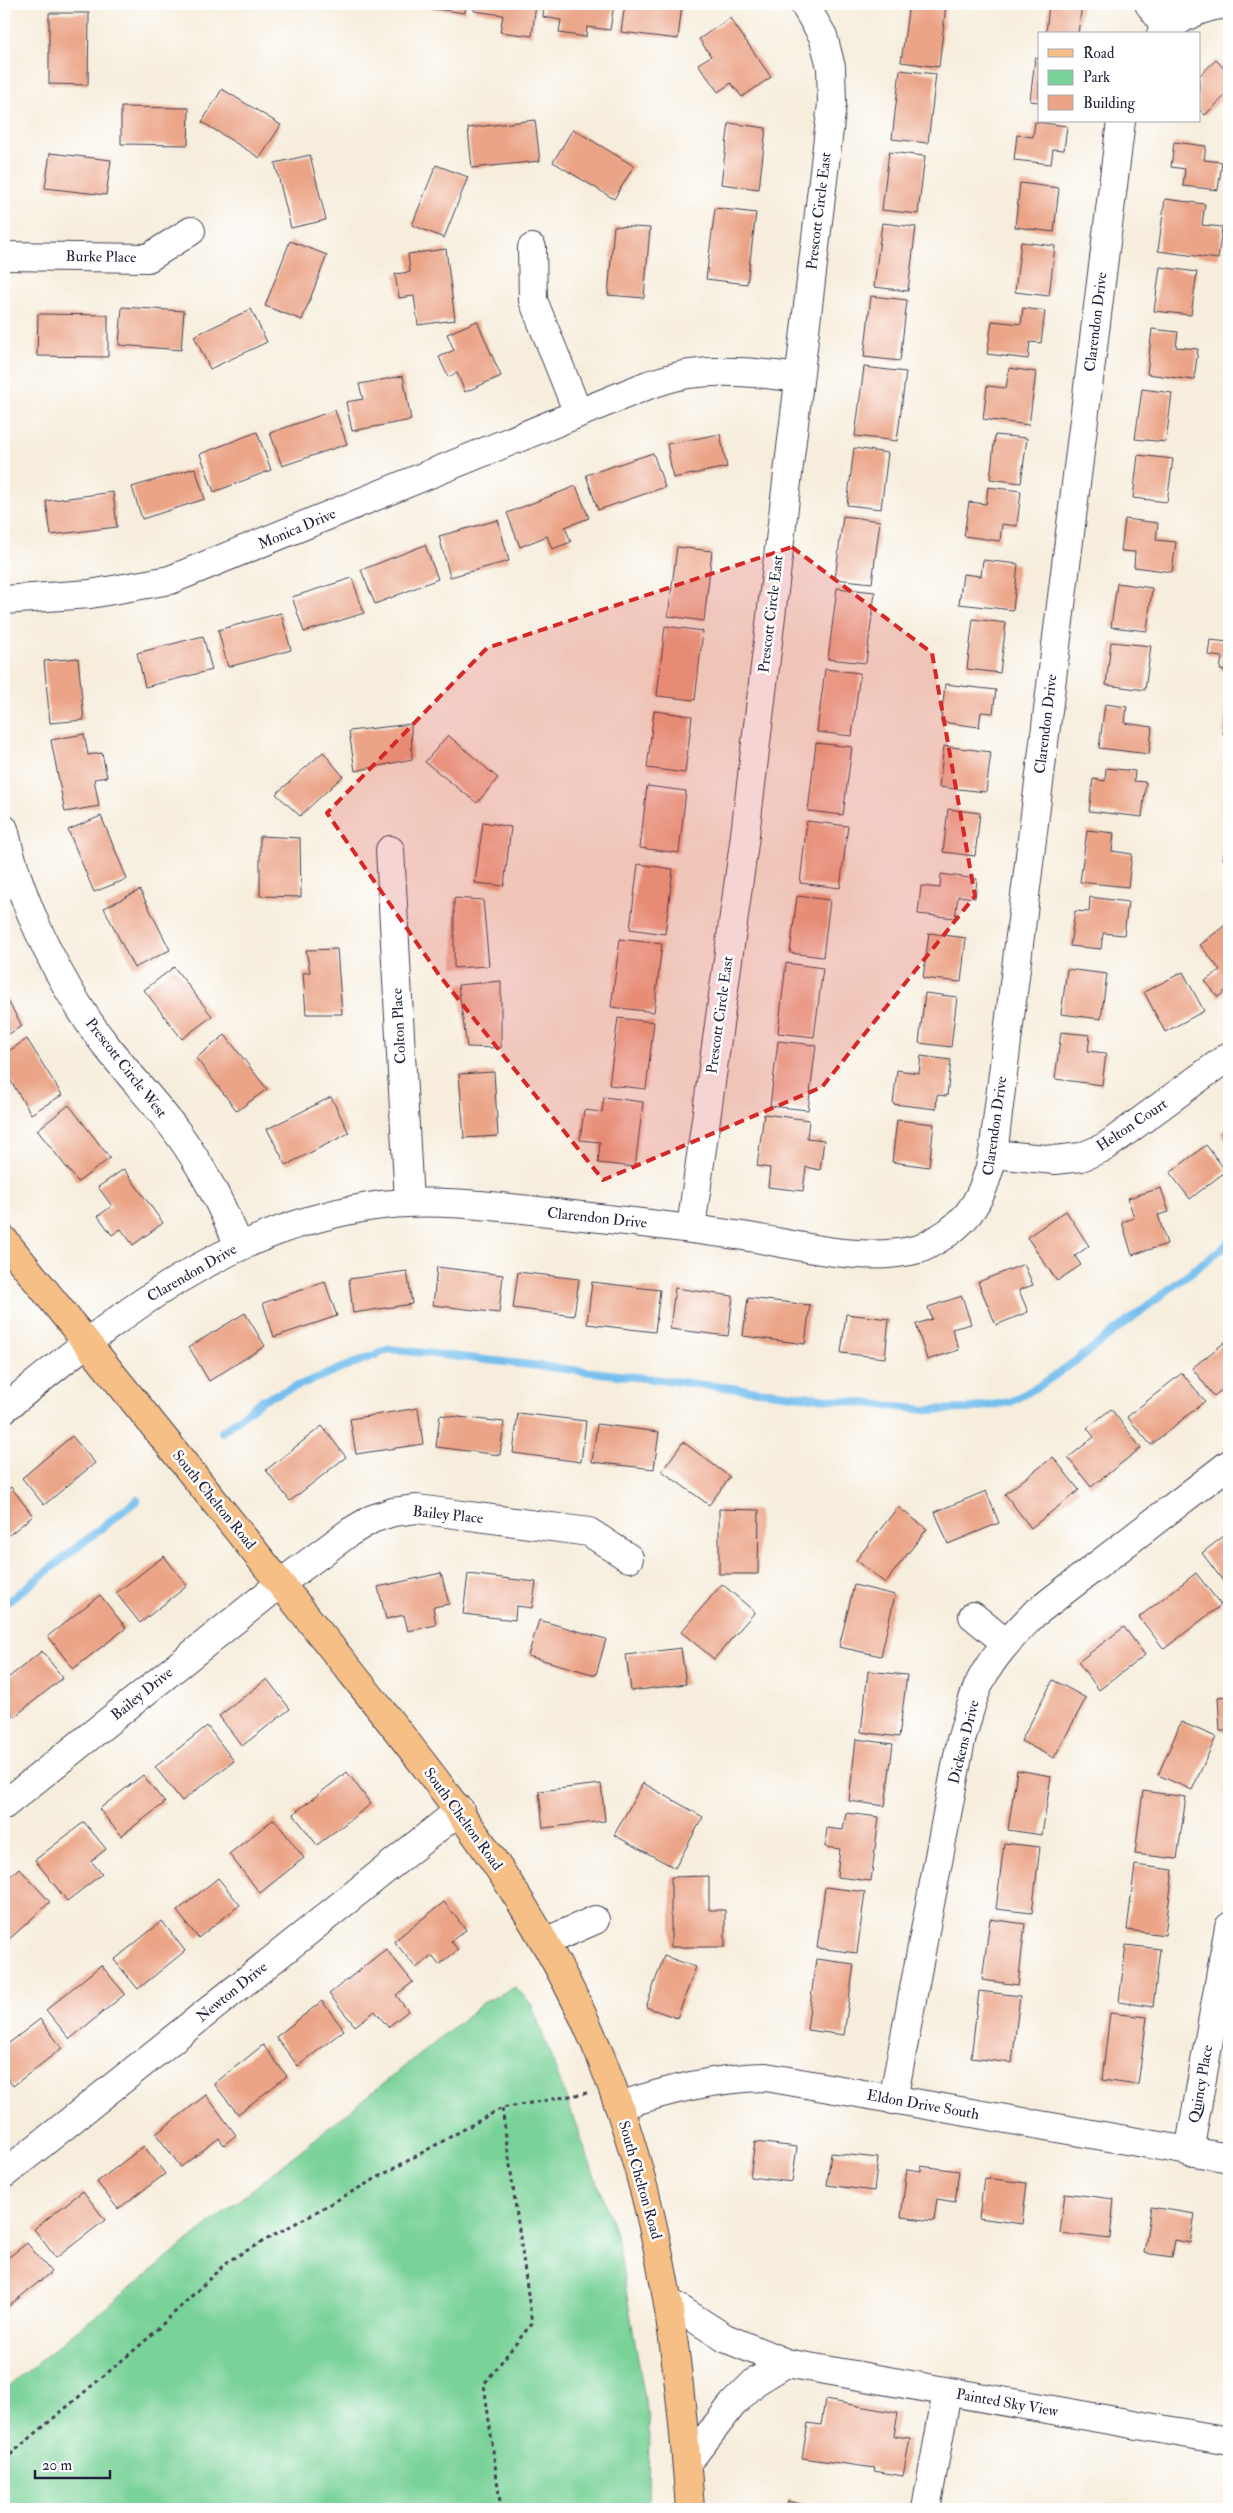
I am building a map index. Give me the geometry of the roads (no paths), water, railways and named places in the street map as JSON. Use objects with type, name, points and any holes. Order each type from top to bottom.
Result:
[{"type":"main road","name":"South Chelton Road","points":[[4,1240],[281,1583],[460,1810],[514,1890],[545,1942],[600,2055],[642,2176],[658,2243],[669,2302],[681,2386],[690,2509]]},
{"type":"street","name":"Prescott Circle East","points":[[691,1228],[745,833],[832,104],[831,67],[823,36],[804,4]]},
{"type":"street","points":[[1149,4],[1164,31],[1189,14],[1216,5],[1229,4]]},
{"type":"street","name":"Clarendon Drive","points":[[4,1409],[86,1342],[154,1293],[239,1245],[330,1215],[367,1207],[409,1202],[485,1205],[691,1228],[849,1253],[889,1254],[922,1248],[949,1233],[972,1210],[987,1182],[993,1154],[1121,122]]},
{"type":"street","name":"Burke Place","points":[[4,256],[148,258],[191,231]]},
{"type":"street","points":[[532,248],[533,300],[578,413]]},
{"type":"street","name":"Monica Drive","points":[[4,600],[90,594],[170,580],[648,385],[687,374],[750,372],[799,378]]},
{"type":"street","name":"Prescott Circle West","points":[[4,829],[28,904],[51,955],[82,1013],[124,1071],[176,1131],[193,1156],[211,1184],[239,1245]]},
{"type":"street","name":"Colton Place","points":[[390,850],[409,1202]]},
{"type":"street","name":"Helton Court","points":[[993,1154],[1055,1160],[1081,1157],[1105,1147],[1229,1056]]},
{"type":"street","name":"Dickens Drive","points":[[893,2100],[961,1740],[972,1702],[985,1672],[1006,1643],[1034,1614],[1229,1464]]},
{"type":"street","name":"Bailey Place","points":[[281,1583],[350,1532],[372,1519],[392,1512],[417,1510],[589,1532],[629,1558]]},
{"type":"street","name":"Bailey Drive","points":[[4,1804],[281,1583]]},
{"type":"street","points":[[973,1616],[1006,1643]]},
{"type":"street","name":"Newton Drive","points":[[4,2174],[460,1810]]},
{"type":"street","points":[[545,1942],[596,1920]]},
{"type":"street","name":"Quincy Place","points":[[1189,2152],[1229,1927]]},
{"type":"street","name":"Eldon Drive South","points":[[616,2097],[732,2078],[766,2077],[1229,2158]]},
{"type":"street","name":"Painted Sky View","points":[[669,2302],[725,2338],[786,2363],[1229,2441]]},
{"type":"street","points":[[687,2463],[733,2404],[755,2382],[786,2363]]},
{"type":"street","points":[[926,2509],[947,2392]]},
{"type":"waterway","points":[[222,1432],[262,1400],[390,1349],[925,1410],[967,1409],[1010,1402],[1041,1385],[1077,1360],[1229,1243]]},
{"type":"waterway","points":[[4,1605],[137,1500]]}]
